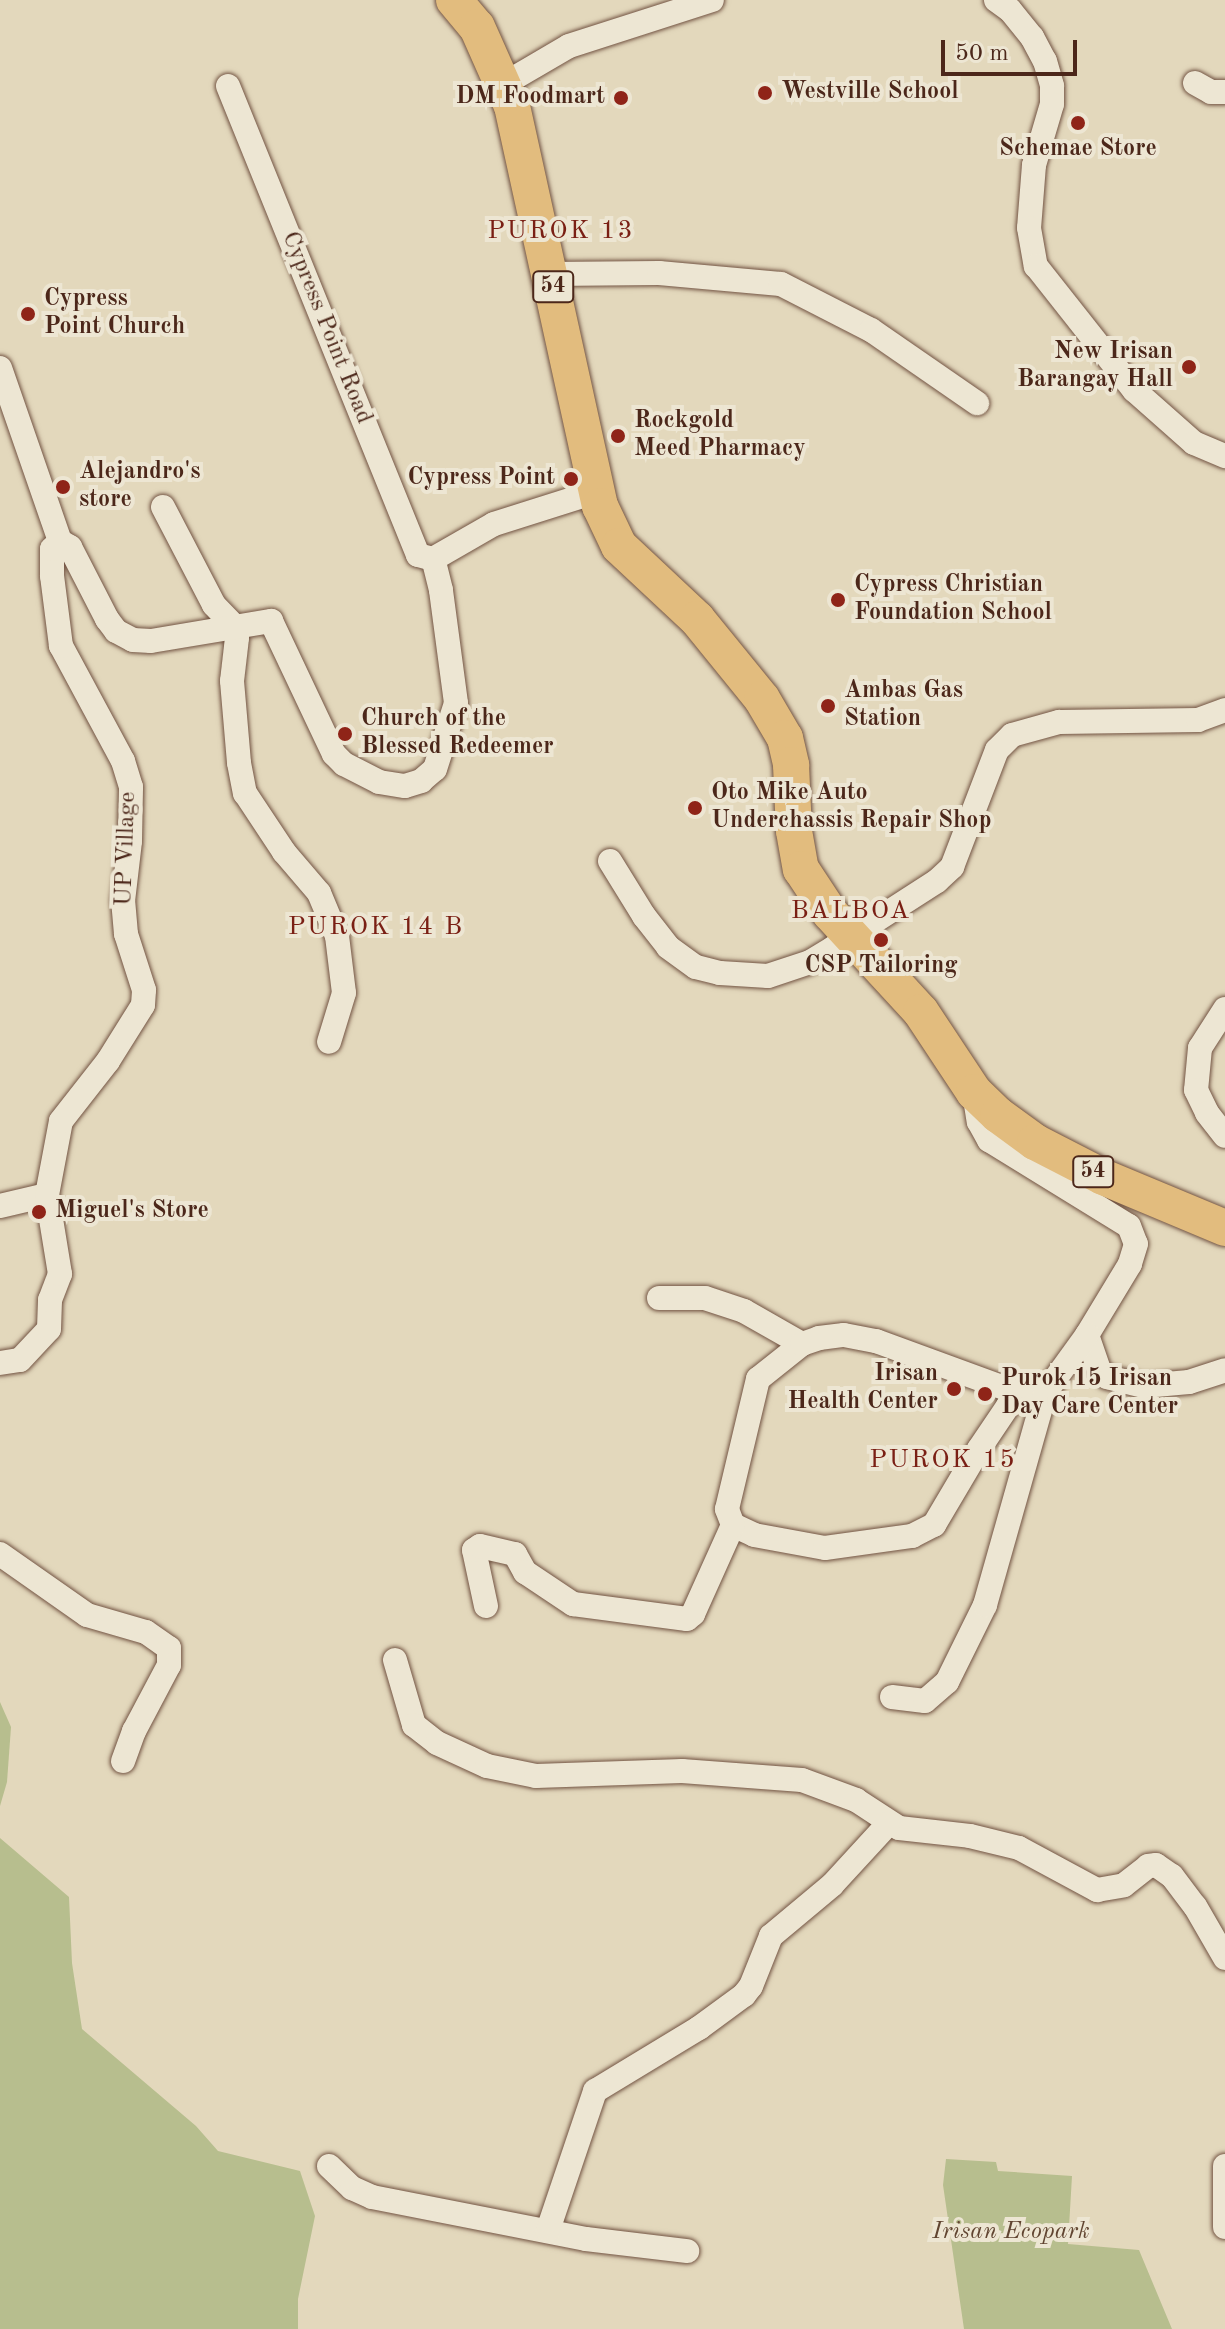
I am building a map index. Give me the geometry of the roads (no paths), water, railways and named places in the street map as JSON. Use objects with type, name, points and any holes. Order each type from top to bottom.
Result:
[{"type":"highway","name":"54","points":[[454,0],[477,27],[504,84],[537,206],[595,492],[619,546],[697,619],[762,699],[785,738],[791,765],[794,831],[801,869],[830,913],[921,1012],[974,1092],[1035,1142],[1103,1177],[1225,1228]]},
{"type":"street","points":[[504,84],[569,46],[712,0]]},
{"type":"street","points":[[996,0],[1010,10],[1032,37],[1045,61],[1052,86],[1052,104],[1034,165],[1029,228],[1036,266],[1134,390],[1194,443],[1225,456]]},
{"type":"street","points":[[1195,83],[1211,92],[1225,92]]},
{"type":"street","name":"Cypress Point Road","points":[[228,86],[418,555],[433,559]]},
{"type":"street","points":[[550,274],[659,273],[781,284],[871,330],[977,403]]},
{"type":"street","points":[[0,368],[60,541],[70,547],[107,619],[123,636],[151,641],[268,620],[276,627],[317,724],[334,754],[344,764],[395,786],[421,781],[435,769],[456,703],[441,590],[433,559],[494,524],[595,492]]},
{"type":"street","points":[[163,507],[214,605],[234,626],[238,653],[232,681],[245,793],[284,852],[319,893],[337,936],[344,993],[329,1042]]},
{"type":"street","name":"UP Village","points":[[47,1195],[61,1121],[135,1020],[143,1005],[144,990],[130,949],[123,901],[130,841],[131,787],[123,761],[61,646],[52,576],[52,549],[60,541]]},
{"type":"street","points":[[610,861],[660,937],[696,967],[720,973],[768,976],[810,962],[937,881],[952,867],[997,750],[1012,735],[1059,722],[1198,720],[1225,710]]},
{"type":"street","points":[[1225,1009],[1200,1048],[1196,1090],[1207,1113],[1225,1136]]},
{"type":"street","points":[[974,1092],[979,1122],[989,1140],[1129,1226],[1136,1244],[1130,1264],[1087,1335],[1033,1393],[1008,1406],[934,1525],[886,1541],[825,1548],[754,1535],[733,1525],[727,1509],[758,1379],[802,1344],[844,1335],[876,1341],[1033,1393]]},
{"type":"street","points":[[0,1206],[47,1195],[60,1274],[50,1300],[49,1329],[20,1360],[0,1363]]},
{"type":"street","points":[[659,1298],[705,1298],[744,1311],[802,1344]]},
{"type":"street","points":[[1087,1335],[1099,1370],[1119,1380],[1144,1386],[1189,1382],[1225,1370]]},
{"type":"street","points":[[892,1697],[911,1702],[925,1701],[947,1682],[985,1605],[1033,1393]]},
{"type":"street","points":[[486,1606],[474,1550],[480,1546],[515,1554],[525,1572],[573,1604],[687,1619],[693,1614],[733,1525]]},
{"type":"street","points":[[0,1554],[72,1606],[104,1621],[146,1632],[169,1648],[169,1665],[134,1731],[123,1761]]},
{"type":"street","points":[[395,1660],[414,1725],[437,1743],[487,1766],[536,1776],[682,1771],[776,1776],[837,1792],[889,1823],[918,1832],[970,1836],[1019,1848],[1097,1890],[1124,1885],[1148,1866],[1156,1865],[1172,1876],[1195,1906],[1225,1958]]},
{"type":"street","points":[[548,2230],[595,2091],[699,2028],[744,1995],[751,1986],[771,1936],[832,1885],[889,1823]]},
{"type":"street","points":[[329,2166],[352,2188],[372,2197],[454,2216],[586,2239],[687,2251]]},
{"type":"street","points":[[1225,2166],[1225,2227]]},
{"type":"place","name":"Westville School","points":[[765,93]]},
{"type":"place","name":"DM Foodmart","points":[[621,98]]},
{"type":"place","name":"Schemae Store","points":[[1078,123]]},
{"type":"place","name":"Cypress Point Church","points":[[28,314]]},
{"type":"place","name":"New Irisan Barangay Hall","points":[[1189,367]]},
{"type":"place","name":"Rockgold Meed Pharmacy","points":[[618,436]]},
{"type":"place","name":"Cypress Point","points":[[571,479]]},
{"type":"place","name":"Alejandro's store","points":[[63,487]]},
{"type":"place","name":"Cypress Christian Foundation School","points":[[838,600]]},
{"type":"place","name":"Ambas Gas Station","points":[[828,706]]},
{"type":"place","name":"Church of the Blessed Redeemer","points":[[345,734]]},
{"type":"place","name":"Oto Mike Auto Underchassis Repair Shop","points":[[695,808]]},
{"type":"place","name":"CSP Tailoring","points":[[881,940]]},
{"type":"place","name":"Miguel's Store","points":[[39,1212]]},
{"type":"place","name":"Irisan Health Center","points":[[954,1389]]},
{"type":"place","name":"Purok 15 Irisan Day Care Center","points":[[985,1394]]},
{"type":"district","name":"PUROK 13","points":[[561,232]]},
{"type":"district","name":"BALBOA","points":[[851,912]]},
{"type":"district","name":"PUROK 14 B","points":[[376,928]]},
{"type":"district","name":"PUROK 15","points":[[943,1461]]},
{"type":"park label","name":"Irisan Ecopark","points":[[1011,2233]]}]
